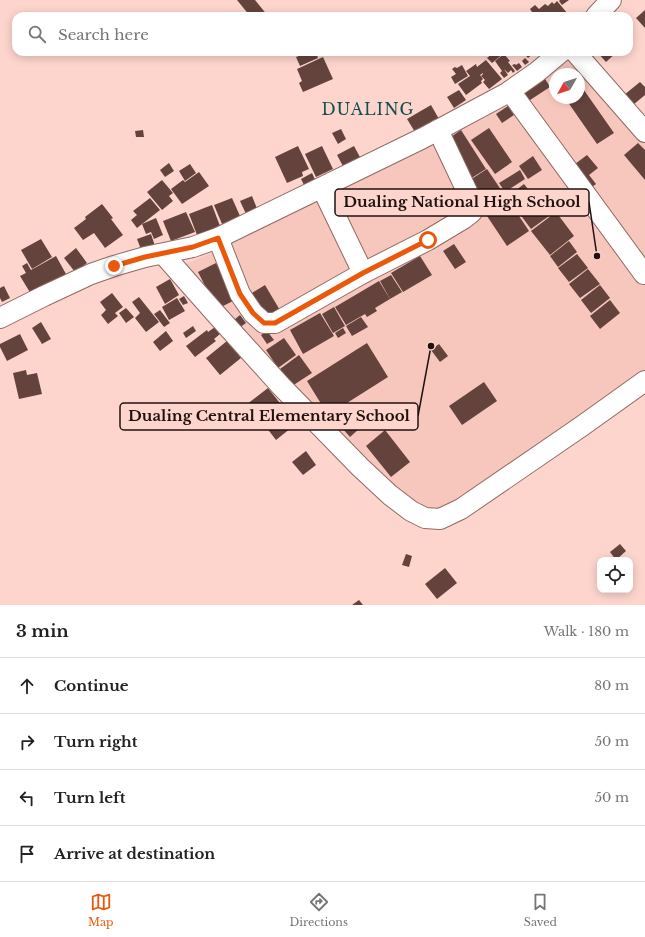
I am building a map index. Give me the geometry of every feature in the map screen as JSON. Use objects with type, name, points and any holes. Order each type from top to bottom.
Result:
[{"type":"street","points":[[600,12],[611,0]]},
{"type":"street","points":[[0,318],[91,274],[145,257],[193,247],[218,238],[438,130],[510,91],[556,56]]},
{"type":"street","points":[[578,56],[645,132]]},
{"type":"street","points":[[510,91],[644,274]]},
{"type":"street","points":[[218,238],[240,294],[253,313],[264,323],[275,323],[363,273],[428,240],[472,212],[473,204],[438,130]]},
{"type":"street","points":[[322,188],[363,273]]},
{"type":"street","points":[[163,254],[281,386],[360,467],[411,511],[425,518],[440,519],[461,509],[645,381]]},
{"type":"shaded area","points":[[570,56],[575,56],[585,68],[551,68]]},
{"type":"shaded area","points":[[585,68],[645,139],[645,374],[439,512],[416,507],[371,472],[178,267],[217,251],[430,145],[549,69],[549,104],[585,104]]},
{"type":"building","points":[[237,0],[255,0],[265,12],[247,12]]},
{"type":"building","points":[[569,0],[562,5],[559,1]]},
{"type":"building","points":[[557,1],[566,12],[532,12],[530,9],[535,5],[539,9],[545,4],[548,6],[552,2],[554,4]]},
{"type":"building","points":[[645,10],[645,28],[636,18]]},
{"type":"building","points":[[317,56],[318,58],[300,66],[296,57]]},
{"type":"building","points":[[489,56],[501,56],[492,63],[487,58]]},
{"type":"building","points":[[501,56],[506,56],[510,61],[508,62],[515,71],[513,73],[511,70],[508,73],[504,69],[508,75],[504,78],[500,73],[502,71],[495,61]]},
{"type":"building","points":[[586,56],[594,56],[589,60]]},
{"type":"building","points":[[601,56],[613,56],[606,62]]},
{"type":"building","points":[[323,57],[333,79],[303,92],[299,83],[302,81],[297,69]]},
{"type":"building","points":[[525,58],[529,62],[525,65],[522,61]]},
{"type":"building","points":[[486,60],[502,79],[489,89],[483,82],[485,80],[481,76],[483,73],[480,75],[483,79],[481,81],[482,83],[466,95],[458,84],[470,76],[466,71],[476,64],[477,67]]},
{"type":"building","points":[[519,63],[522,67],[517,71],[512,65]]},
{"type":"building","points":[[462,65],[468,76],[455,84],[451,77],[456,74],[452,69]]},
{"type":"building","points":[[544,77],[549,85],[549,88],[527,102],[521,92]]},
{"type":"building","points":[[640,82],[645,87],[645,95],[633,105],[624,95]]},
{"type":"building","points":[[459,90],[466,100],[454,108],[447,97]]},
{"type":"building","points":[[585,92],[614,133],[597,144],[569,104],[585,104]]},
{"type":"building","points":[[431,105],[439,119],[415,132],[407,119]]},
{"type":"building","points":[[508,106],[514,115],[502,123],[496,114]]},
{"type":"building","points":[[489,128],[512,162],[495,174],[471,140]]},
{"type":"building","points":[[341,129],[346,139],[338,144],[332,133]]},
{"type":"building","points":[[143,130],[144,137],[136,137],[135,131]]},
{"type":"building","points":[[461,130],[486,169],[470,179],[445,141]]},
{"type":"building","points":[[638,143],[645,150],[645,180],[624,155]]},
{"type":"building","points":[[298,146],[309,169],[302,172],[303,176],[287,183],[275,157]]},
{"type":"building","points":[[322,146],[333,169],[316,177],[305,154]]},
{"type":"building","points":[[354,146],[361,159],[344,168],[337,155]]},
{"type":"building","points":[[587,155],[598,168],[589,175],[596,184],[592,187],[571,167]]},
{"type":"building","points":[[533,156],[542,170],[528,179],[519,166]]},
{"type":"building","points":[[169,163],[174,171],[165,177],[160,170]]},
{"type":"building","points":[[190,164],[196,173],[185,181],[179,171]]},
{"type":"building","points":[[487,169],[508,200],[491,211],[470,180]]},
{"type":"building","points":[[520,170],[525,179],[505,192],[499,183]]},
{"type":"building","points":[[199,172],[209,186],[182,204],[171,189],[183,180],[185,182]]},
{"type":"building","points":[[312,173],[317,184],[306,189],[301,179]]},
{"type":"building","points":[[162,180],[173,193],[169,196],[173,201],[162,210],[147,192]]},
{"type":"building","points":[[524,184],[549,216],[531,229],[507,197]]},
{"type":"building","points":[[252,196],[258,211],[247,216],[240,201]]},
{"type":"building","points":[[150,198],[160,210],[137,228],[131,220],[137,215],[133,211]]},
{"type":"building","points":[[232,198],[240,216],[222,224],[214,205]]},
{"type":"building","points":[[509,201],[529,231],[507,246],[487,216]]},
{"type":"building","points":[[102,204],[113,218],[111,219],[123,235],[105,248],[94,233],[83,240],[74,228]]},
{"type":"building","points":[[212,205],[220,226],[197,235],[189,214]]},
{"type":"building","points":[[186,212],[195,232],[171,241],[163,221]]},
{"type":"building","points":[[556,212],[574,236],[550,255],[531,231]]},
{"type":"building","points":[[156,218],[163,235],[154,239],[151,232],[146,234],[142,224]]},
{"type":"building","points":[[151,234],[155,246],[142,252],[137,239]]},
{"type":"building","points":[[41,239],[52,257],[32,269],[21,250]]},
{"type":"building","points":[[569,241],[577,252],[558,267],[550,256]]},
{"type":"building","points":[[454,244],[466,262],[455,269],[443,251]]},
{"type":"building","points":[[76,248],[87,263],[75,272],[64,258]]},
{"type":"building","points":[[577,254],[588,268],[569,282],[558,268]]},
{"type":"building","points":[[56,256],[66,274],[31,294],[20,276],[26,273],[22,266],[27,263],[31,270]]},
{"type":"building","points":[[420,256],[432,275],[403,292],[391,273]]},
{"type":"building","points":[[216,263],[235,300],[217,309],[198,272]]},
{"type":"building","points":[[588,269],[600,284],[580,298],[569,284]]},
{"type":"building","points":[[391,275],[402,292],[390,299],[380,281]]},
{"type":"building","points":[[170,279],[179,295],[165,304],[156,287]]},
{"type":"building","points":[[379,281],[390,299],[375,308],[377,311],[367,317],[365,314],[346,325],[335,307]]},
{"type":"building","points":[[265,285],[281,312],[270,319],[247,296]]},
{"type":"building","points":[[600,285],[610,298],[591,313],[581,300]]},
{"type":"building","points":[[4,286],[10,298],[2,302],[0,298],[0,288]]},
{"type":"building","points":[[112,293],[123,307],[115,313],[118,316],[108,324],[101,315],[106,310],[100,302]]},
{"type":"building","points":[[184,296],[188,303],[183,305],[179,299]]},
{"type":"building","points":[[139,297],[159,322],[146,332],[135,318],[140,313],[132,302]]},
{"type":"building","points":[[177,298],[185,311],[169,320],[162,307]]},
{"type":"building","points":[[610,300],[620,313],[600,329],[590,316]]},
{"type":"building","points":[[334,307],[345,326],[333,333],[322,314]]},
{"type":"building","points":[[126,308],[134,317],[126,323],[119,313]]},
{"type":"building","points":[[160,310],[170,323],[164,327],[154,314]]},
{"type":"building","points":[[320,313],[334,336],[303,354],[290,330]]},
{"type":"building","points":[[240,315],[246,323],[239,328],[234,320]]},
{"type":"building","points":[[361,317],[368,327],[352,336],[346,326]]},
{"type":"building","points":[[41,322],[51,339],[42,344],[32,328]]},
{"type":"building","points":[[193,326],[196,331],[186,338],[183,333]]},
{"type":"building","points":[[215,327],[220,334],[214,339],[216,341],[195,357],[186,346],[207,330],[208,332]]},
{"type":"building","points":[[343,328],[346,333],[338,338],[335,333]]},
{"type":"building","points":[[166,331],[173,341],[160,351],[153,342]]},
{"type":"building","points":[[267,331],[274,340],[267,344],[261,335]]},
{"type":"building","points":[[20,334],[28,350],[7,361],[0,344]]},
{"type":"building","points":[[284,338],[296,355],[278,368],[266,350]]},
{"type":"building","points":[[227,341],[241,358],[220,375],[206,358]]},
{"type":"building","points":[[367,343],[388,377],[328,415],[307,381]]},
{"type":"building","points":[[439,344],[448,356],[440,362],[431,350]]},
{"type":"building","points":[[299,355],[312,373],[292,386],[280,369]]},
{"type":"building","points":[[26,370],[27,375],[37,373],[42,394],[19,399],[13,373]]},
{"type":"building","points":[[484,382],[497,401],[462,425],[449,406]]},
{"type":"building","points":[[268,388],[283,407],[253,430],[238,411]]},
{"type":"building","points":[[345,411],[360,428],[350,437],[335,420]]},
{"type":"building","points":[[281,415],[291,428],[276,440],[266,427]]},
{"type":"building","points":[[385,430],[410,462],[391,477],[366,446]]},
{"type":"building","points":[[306,451],[316,465],[303,475],[292,462]]},
{"type":"building","points":[[620,544],[626,551],[619,557],[614,557],[610,552]]},
{"type":"building","points":[[406,554],[412,556],[409,567],[402,565]]},
{"type":"building","points":[[445,568],[457,583],[437,599],[425,584]]},
{"type":"building","points":[[359,600],[363,605],[352,605]]},
{"type":"place","name":"Dualing National High School","points":[[597,256]]},
{"type":"place","name":"Dualing Central Elementary School","points":[[431,346]]},
{"type":"district","name":"DUALING","points":[[368,109]]},
{"type":"route","points":[[114,266],[145,257],[193,247],[218,238],[240,294],[253,313],[264,323],[275,323],[363,273],[428,240]]}]
